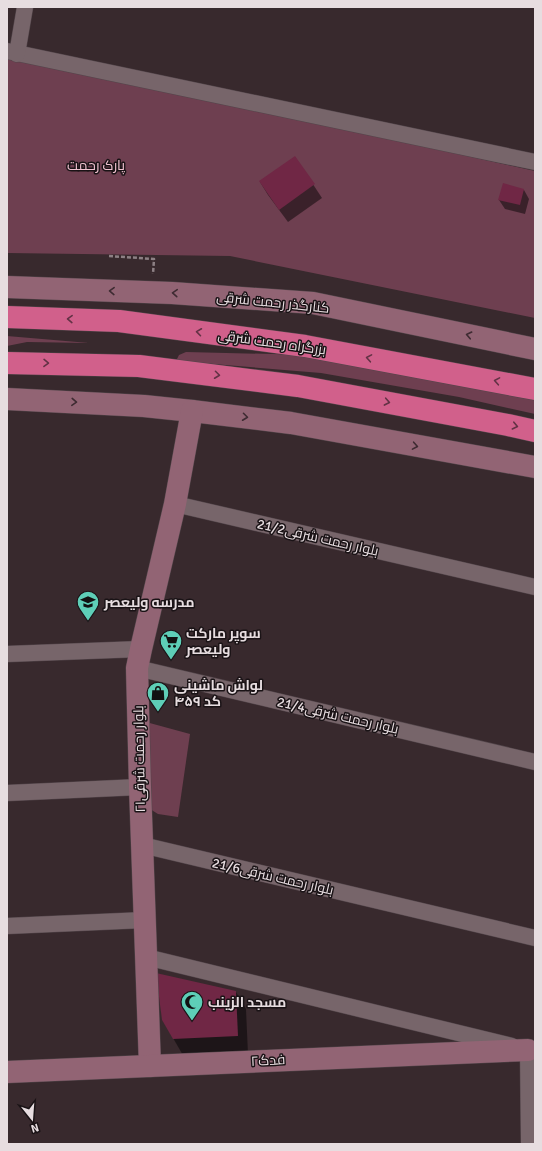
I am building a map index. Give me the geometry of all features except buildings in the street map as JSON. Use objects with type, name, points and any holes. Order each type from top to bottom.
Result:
[{"type":"highway","name":"بزرگراه رحمت شرقی","points":[[7,317],[120,321],[305,346],[535,389]]},
{"type":"highway","points":[[7,362],[139,366],[298,386],[535,431]]},
{"type":"street","points":[[25,7],[12,53],[535,162]]},
{"type":"street","name":"کنارگذر رحمت شرقی","points":[[7,287],[172,293],[313,303],[535,349]]},
{"type":"street","points":[[7,399],[136,406],[290,423],[535,467]]},
{"type":"street","name":"بلوار رحمت شرقی۲۱","points":[[150,1066],[140,787],[139,659],[175,504],[192,411]]},
{"type":"street","name":"بلوار رحمت شرقی21/2","points":[[175,504],[535,587]]},
{"type":"street","name":"بلوار رحمت شرقی21/4","points":[[7,654],[139,659],[422,735],[535,762]]},
{"type":"street","points":[[7,794],[140,787]]},
{"type":"street","name":"بلوار رحمت شرقی21/6","points":[[142,845],[535,938]]},
{"type":"street","points":[[7,926],[145,920]]},
{"type":"street","points":[[146,956],[532,1050],[529,1144]]},
{"type":"street","name":"فدک۲","points":[[7,1072],[532,1050]]},
{"type":"path","points":[[109,256],[154,259]]},
{"type":"green space","name":"پارک رحمت","points":[[7,53],[535,171],[535,318],[230,256],[7,253]]},
{"type":"green space","points":[[7,336],[89,343],[27,342],[7,346]]},
{"type":"green space","points":[[186,352],[312,355],[535,399],[535,414],[459,397],[321,373],[176,361],[179,355]]},
{"type":"green space","points":[[146,722],[190,734],[178,817],[158,814],[150,809]]},
{"type":"place","name":"مدرسه ولیعصر","points":[[88,622]]},
{"type":"place","name":"سوپر مارکت ولیعصر","points":[[171,660]]},
{"type":"place","name":"لواش ماشینی کد ۴۵۹","points":[[158,712]]},
{"type":"place","name":"مسجد الزینب","points":[[192,1022]]}]
